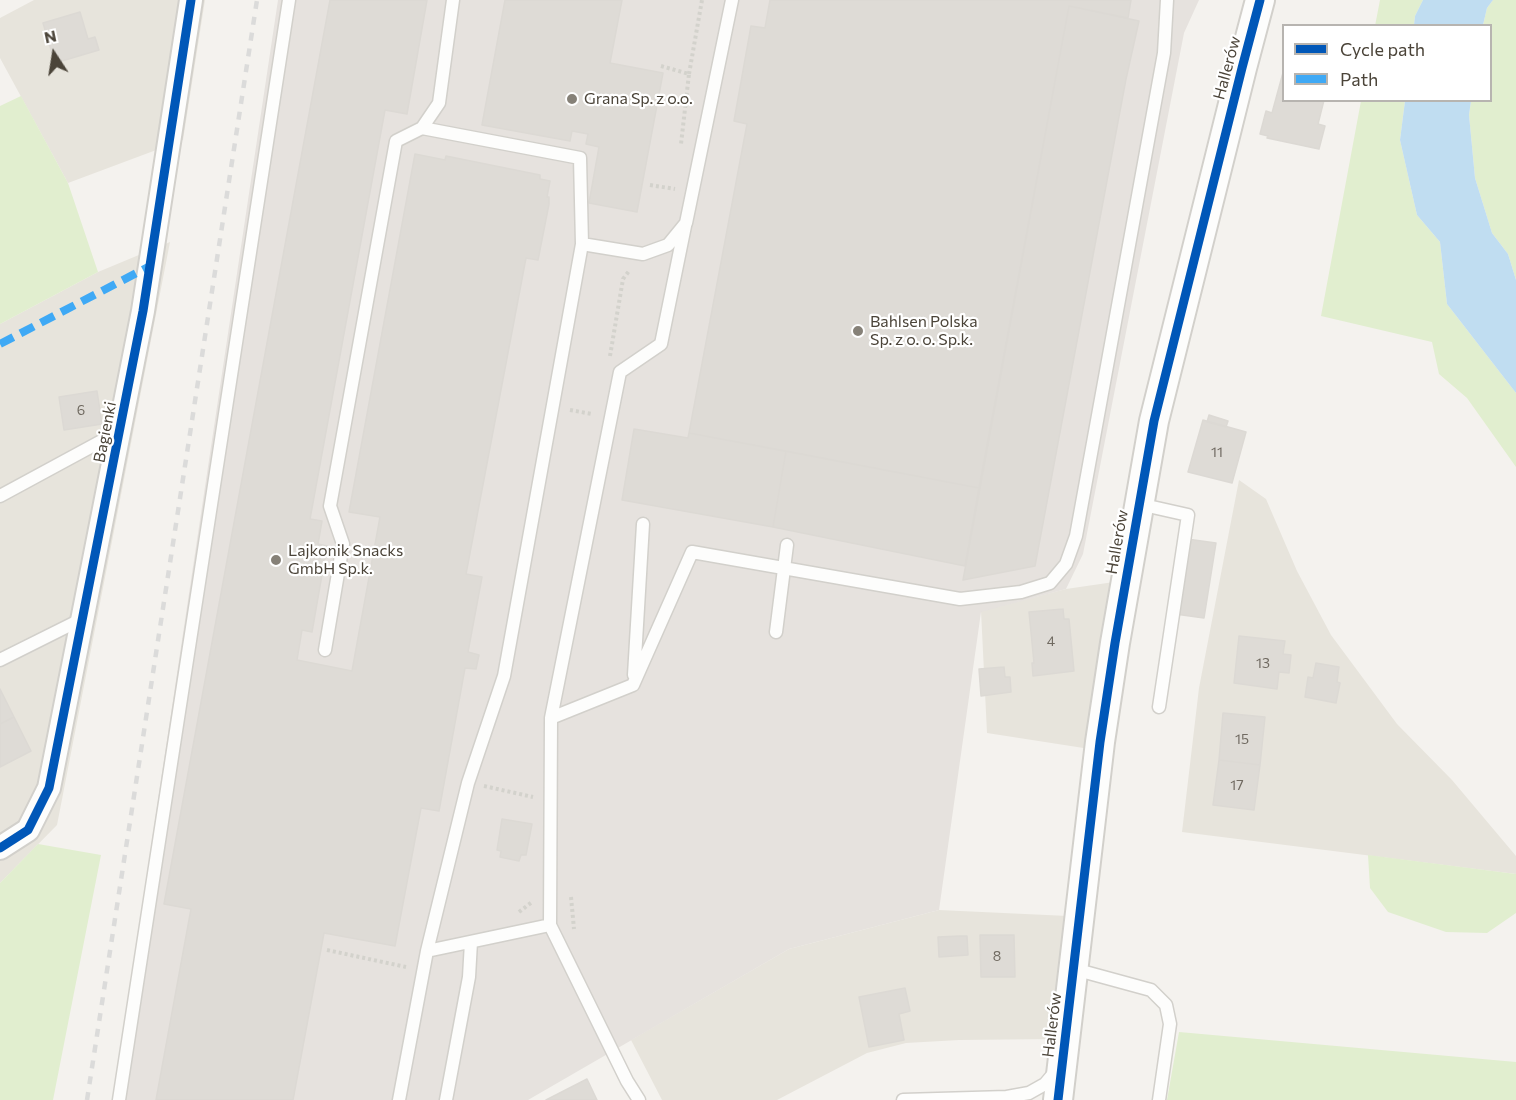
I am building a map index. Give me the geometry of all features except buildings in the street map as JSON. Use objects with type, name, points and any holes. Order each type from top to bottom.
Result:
[{"type":"street","name":"Bagienki","points":[[0,848],[28,830],[49,788],[143,311],[191,0]]},
{"type":"street","name":"Hallerów","points":[[1058,1100],[1100,742],[1154,421],[1260,0]]},
{"type":"lane","points":[[119,1100],[289,0]]},
{"type":"lane","points":[[325,650],[343,544],[330,506],[396,141],[422,128],[439,103],[453,0]]},
{"type":"lane","points":[[639,1100],[627,1081],[550,925],[551,718],[620,372],[661,344],[732,0]]},
{"type":"lane","points":[[551,718],[633,685],[692,552],[960,599],[1021,592],[1050,583],[1066,564],[1076,536],[1162,65],[1167,0]]},
{"type":"lane","points":[[399,1100],[427,951],[468,783],[504,676],[582,244],[580,158],[422,128]]},
{"type":"lane","points":[[582,244],[643,254],[668,245],[686,223]]},
{"type":"lane","points":[[0,496],[120,431]]},
{"type":"lane","points":[[1139,504],[1188,515],[1159,707]]},
{"type":"lane","points":[[633,685],[643,524]]},
{"type":"lane","points":[[776,632],[788,545]]},
{"type":"lane","points":[[0,660],[82,619]]},
{"type":"lane","points":[[427,951],[550,925]]},
{"type":"lane","points":[[446,1100],[469,977],[471,942]]},
{"type":"lane","points":[[1074,969],[1151,990],[1166,1005],[1170,1023],[1159,1100]]},
{"type":"lane","points":[[903,1100],[1010,1099],[1029,1093],[1045,1084],[1056,1072],[1063,1056]]},
{"type":"lane","points":[[627,1081],[627,1100]]},
{"type":"path","points":[[680,155],[689,74],[702,0]]},
{"type":"path","points":[[661,66],[689,74]]},
{"type":"path","points":[[673,198],[677,178]]},
{"type":"path","points":[[650,186],[675,189]]},
{"type":"path","points":[[609,359],[623,279],[643,254]]},
{"type":"path","points":[[468,783],[539,798]]},
{"type":"shaded area","points":[[34,0],[205,0],[183,140],[68,183],[0,58],[0,18]]},
{"type":"shaded area","points":[[278,0],[1199,0],[1184,33],[1083,554],[1066,589],[981,612],[939,910],[789,949],[528,1100],[113,1100]]},
{"type":"shaded area","points":[[170,242],[57,825],[0,883],[0,324],[98,272]]},
{"type":"shaded area","points":[[1239,480],[1266,499],[1297,571],[1331,635],[1397,724],[1452,780],[1516,856],[1516,874],[1182,832],[1199,688]]},
{"type":"shaded area","points":[[1114,582],[1090,749],[987,733],[981,611],[1066,589]]},
{"type":"shaded area","points":[[939,910],[1068,916],[1054,1039],[906,1043],[867,1053],[777,1100],[662,1100],[631,1040],[789,949]]},
{"type":"green space","points":[[1380,0],[1423,0],[1415,16],[1414,24],[1375,24]]},
{"type":"green space","points":[[1493,0],[1516,0],[1516,280],[1508,254],[1492,233],[1475,178],[1469,115],[1471,102],[1492,102],[1492,24],[1483,24],[1487,8]]},
{"type":"green space","points":[[21,96],[68,183],[98,272],[0,324],[0,106]]},
{"type":"green space","points":[[1361,102],[1405,102],[1400,140],[1417,215],[1440,242],[1447,304],[1516,393],[1516,467],[1467,398],[1439,374],[1432,342],[1321,316]]},
{"type":"green space","points":[[38,844],[101,855],[53,1100],[0,1100],[0,883]]},
{"type":"green space","points":[[1368,855],[1516,874],[1516,913],[1487,933],[1446,932],[1388,912],[1370,888]]},
{"type":"green space","points":[[1179,1032],[1516,1062],[1516,1100],[1167,1100]]},
{"type":"water","points":[[1423,0],[1493,0],[1487,8],[1483,24],[1414,24],[1415,16]]},
{"type":"water","points":[[1405,102],[1471,102],[1469,115],[1475,178],[1492,233],[1508,254],[1516,280],[1516,393],[1447,304],[1440,242],[1417,215],[1400,140]]},
{"type":"railway","points":[[87,1100],[257,0]]},
{"type":"marked path","points":[[0,344],[150,266]]},
{"type":"cycle path","points":[[0,848],[28,830],[49,788],[143,311],[191,0]]},
{"type":"cycle path","points":[[1058,1100],[1100,742],[1154,421],[1260,0]]},
{"type":"place","name":"Grana Sp. z o.o.","points":[[572,99]]},
{"type":"place","name":"Bahlsen Polska Sp. z o. o. Sp.k.","points":[[858,331]]},
{"type":"place","name":"Lajkonik Snacks GmbH Sp.k.","points":[[276,560]]}]
